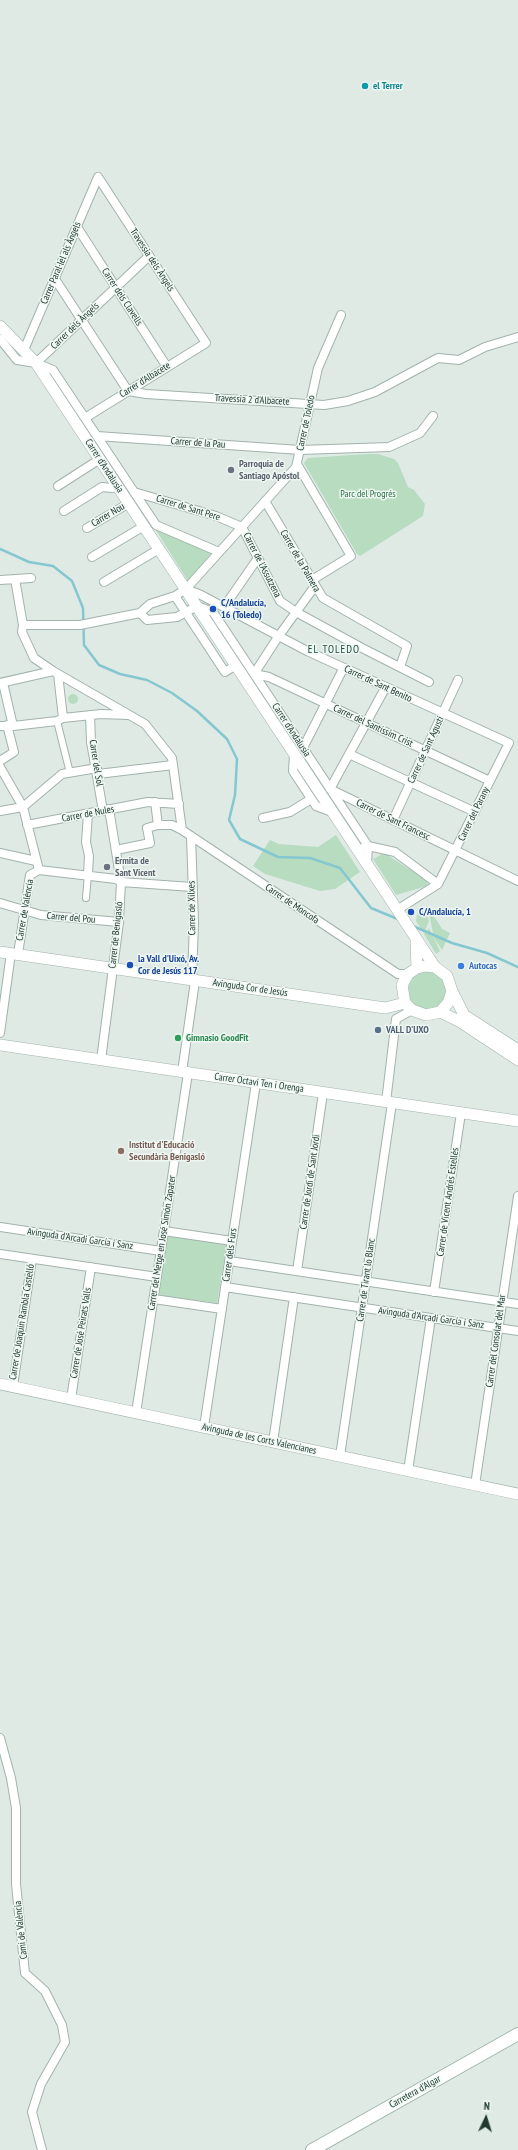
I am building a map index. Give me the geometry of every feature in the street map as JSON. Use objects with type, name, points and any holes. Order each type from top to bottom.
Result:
[{"type":"main road","name":"Carretera d'Algar","points":[[312,2150],[518,2034]]},
{"type":"street","name":"Carrer Paral·lel als Àngels","points":[[24,350],[98,177]]},
{"type":"street","name":"Travessia dels Àngels","points":[[98,177],[206,343]]},
{"type":"street","name":"Carrer dels Clavells","points":[[77,227],[167,367]]},
{"type":"street","name":"Carrer dels Àngels","points":[[36,363],[149,256]]},
{"type":"street","points":[[54,279],[128,391]]},
{"type":"street","name":"Carrer de Toledo","points":[[186,589],[296,467],[318,368],[342,315]]},
{"type":"street","name":"Carrer d'Andalusia","points":[[0,326],[36,363],[236,665],[298,751],[330,789],[363,848],[367,865],[435,967]]},
{"type":"street","name":"Travessia 2 d'Albacete","points":[[128,391],[146,394],[324,405],[348,401],[375,392],[438,358],[459,360],[485,348],[518,338]]},
{"type":"street","name":"Carrer d'Andalusia","points":[[1,342],[17,360],[36,363],[53,370],[156,526],[219,552]]},
{"type":"street","name":"Carrer d'Albacete","points":[[85,418],[206,343]]},
{"type":"street","name":"Carrer de la Pau","points":[[97,436],[300,450],[389,447],[420,433],[433,416]]},
{"type":"street","points":[[58,486],[100,459]]},
{"type":"street","points":[[254,674],[314,583],[351,556],[297,464]]},
{"type":"street","points":[[64,511],[102,487],[112,488],[117,485]]},
{"type":"street","name":"Carrer de Sant Pere","points":[[134,492],[216,516],[242,527]]},
{"type":"street","name":"Carrer de la Palmera","points":[[265,501],[323,598],[407,646],[400,667]]},
{"type":"street","name":"Carrer Nou","points":[[87,528],[128,503]]},
{"type":"street","points":[[92,557],[144,526]]},
{"type":"street","name":"Carrer de l'Assutzena","points":[[242,527],[280,601],[296,612],[429,682]]},
{"type":"street","points":[[104,582],[159,549]]},
{"type":"street","points":[[224,607],[258,558]]},
{"type":"street","points":[[0,580],[31,578]]},
{"type":"street","points":[[0,811],[23,807],[62,774],[174,765],[172,758],[145,724],[56,673],[34,658],[22,632],[23,625],[15,579]]},
{"type":"street","points":[[23,625],[80,625],[140,613],[150,604],[175,596],[186,589]]},
{"type":"street","name":"Carrer de Sant Benito","points":[[186,589],[201,594],[278,637],[509,743]]},
{"type":"street","points":[[175,596],[225,672],[236,665]]},
{"type":"street","points":[[140,613],[147,620],[177,617],[197,606]]},
{"type":"street","name":"Carrer d'Andalusia","points":[[197,606],[213,612],[254,674],[332,812],[363,848]]},
{"type":"street","points":[[194,625],[204,618]]},
{"type":"street","points":[[204,640],[214,633]]},
{"type":"street","points":[[0,761],[14,752],[7,726],[2,683],[56,673]]},
{"type":"street","points":[[56,673],[60,719],[70,773]]},
{"type":"street","points":[[298,751],[326,704],[342,673]]},
{"type":"street","name":"Carrer del Santíssim Crist","points":[[254,674],[269,677],[490,781]]},
{"type":"street","name":"Carrer de Sant Agustí","points":[[393,820],[458,680]]},
{"type":"street","points":[[330,789],[383,692]]},
{"type":"street","points":[[7,726],[90,715],[129,715]]},
{"type":"street","name":"Carrer del Sol","points":[[90,715],[91,742],[106,810]]},
{"type":"street","name":"Carrer del Parany","points":[[438,884],[509,743]]},
{"type":"street","name":"Carrer d'Andalusia","points":[[298,751],[293,771],[316,806],[332,812]]},
{"type":"street","points":[[349,754],[475,812]]},
{"type":"street","name":"Carrer de Xilxes","points":[[174,765],[179,802],[187,833],[192,887],[194,980],[185,1072]]},
{"type":"street","points":[[0,767],[23,807],[38,870],[116,878],[120,882],[192,887]]},
{"type":"street","name":"Carrer de Sant Francesc","points":[[330,789],[518,880]]},
{"type":"street","points":[[263,818],[290,812],[311,799]]},
{"type":"street","points":[[116,850],[150,843],[147,828],[154,826],[152,802]]},
{"type":"street","name":"Carrer de Nules","points":[[27,825],[152,802],[179,802]]},
{"type":"street","name":"Carrer de Benigasló","points":[[101,1060],[119,922],[120,882],[116,850],[106,810]]},
{"type":"street","points":[[86,898],[89,856],[86,842],[88,814]]},
{"type":"street","name":"Carrer de Moncofa","points":[[154,826],[172,825],[187,833],[407,972]]},
{"type":"street","points":[[363,848],[395,852],[438,884],[396,910]]},
{"type":"street","points":[[0,853],[36,861]]},
{"type":"street","name":"Carrer de València","points":[[0,1033],[10,953],[25,909],[30,875],[38,870]]},
{"type":"street","name":"Carrer del Pou","points":[[0,903],[25,909],[41,915],[119,922]]},
{"type":"street","points":[[416,939],[402,985],[408,1006],[426,1015],[440,1012],[448,1003],[452,991]]},
{"type":"street","name":"Avinguda Cor de Jesús","points":[[10,953],[385,1008],[408,1006]]},
{"type":"street","points":[[407,972],[426,966],[435,967],[447,976],[452,991],[464,1015],[518,1050]]},
{"type":"street","points":[[385,1008],[396,1019],[408,1006]]},
{"type":"street","points":[[440,1012],[459,1021],[518,1060]]},
{"type":"street","name":"Carrer de Tirant lo Blanc","points":[[340,1456],[366,1281],[389,1102],[396,1019]]},
{"type":"street","name":"Carrer Octavi Ten i Orenga","points":[[0,1045],[518,1121]]},
{"type":"street","name":"Carrer del Metge en José Simón Zapater","points":[[136,1413],[164,1231],[185,1072]]},
{"type":"street","name":"Carrer dels Furs","points":[[204,1427],[256,1083]]},
{"type":"street","name":"Carrer de Jordi de Sant Jordi","points":[[297,1271],[323,1093]]},
{"type":"street","name":"Carrer de Vicent Andrés Estellés","points":[[434,1292],[461,1113]]},
{"type":"street","name":"Carrer del Consolat del Mar","points":[[475,1485],[518,1196]]},
{"type":"street","name":"Avinguda d'Arcadi García i Sanz","points":[[0,1227],[161,1251]]},
{"type":"street","points":[[164,1231],[232,1241]]},
{"type":"street","points":[[0,1254],[157,1277]]},
{"type":"street","name":"Carrer de Joaquín Rambla Castelló","points":[[13,1386],[32,1258]]},
{"type":"street","points":[[229,1261],[518,1304]]},
{"type":"street","name":"Carrer de José Peirats Valls","points":[[71,1399],[91,1267]]},
{"type":"street","name":"Avinguda d'Arcadi García i Sanz","points":[[225,1287],[518,1331]]},
{"type":"street","points":[[272,1442],[294,1297]]},
{"type":"street","points":[[154,1299],[222,1309]]},
{"type":"street","points":[[408,1471],[430,1318]]},
{"type":"street","name":"Avinguda de les Corts Valencianes","points":[[0,1384],[518,1494]]},
{"type":"street","name":"Avinguda de les Corts Valencianes","points":[[0,1392],[518,1502]]},
{"type":"street","name":"Camí de València","points":[[0,1738],[11,1778],[16,1808],[16,1884],[25,1973],[45,1991],[62,2025],[65,2042],[41,2084],[32,2112],[42,2150]]},
{"type":"green space","name":"Parc del Progrés","points":[[378,454],[394,459],[398,463],[408,487],[414,490],[425,504],[423,516],[360,556],[357,554],[304,463],[308,458]]},
{"type":"green space","points":[[155,529],[212,552],[188,581]]},
{"type":"green space","points":[[73,694],[78,699],[73,704],[68,699]]},
{"type":"green space","points":[[336,835],[360,872],[335,889],[320,891],[265,874],[253,866],[270,840],[279,844],[318,847]]},
{"type":"green space","points":[[384,853],[428,881],[427,886],[396,895],[373,859]]},
{"type":"green space","points":[[429,908],[442,929],[450,933],[442,950],[434,938]]},
{"type":"green space","points":[[425,910],[429,921],[424,933],[416,921],[417,915]]},
{"type":"green space","points":[[429,928],[440,951],[436,954],[424,934]]},
{"type":"green space","points":[[423,972],[431,972],[438,975],[443,980],[446,991],[443,1002],[438,1007],[431,1010],[423,1010],[416,1007],[411,1002],[408,995],[408,987],[411,980],[416,975]]},
{"type":"green space","points":[[167,1235],[227,1244],[217,1303],[158,1295]]},
{"type":"waterway","points":[[0,549],[29,562],[53,566],[72,581],[83,608],[84,645],[99,665],[120,674],[147,680],[172,693],[197,711],[227,739],[237,759],[235,795],[229,820],[240,839],[278,857],[310,858],[340,868],[371,908],[400,920]]},
{"type":"waterway","points":[[413,926],[452,943],[487,953],[518,967]]},
{"type":"place","name":"el Terrer","points":[[365,86]]},
{"type":"place","name":"Parroquia de Santiago Apóstol","points":[[231,470]]},
{"type":"place","name":"C/Andalucía, 16 (Toledo)","points":[[213,609]]},
{"type":"place","name":"Ermita de Sant Vicent","points":[[107,867]]},
{"type":"place","name":"C/Andalucía, 1","points":[[411,912]]},
{"type":"place","name":"la Vall d'Uixó, Av. Cor de Jesús 117","points":[[130,965]]},
{"type":"place","name":"Autocas","points":[[461,966]]},
{"type":"place","name":"VALL D'UXO","points":[[378,1030]]},
{"type":"place","name":"Gimnasio GoodFit","points":[[178,1038]]},
{"type":"place","name":"Institut d'Educació Secundària Benigasló","points":[[121,1151]]},
{"type":"district","name":"EL TOLEDO","points":[[334,650]]}]
